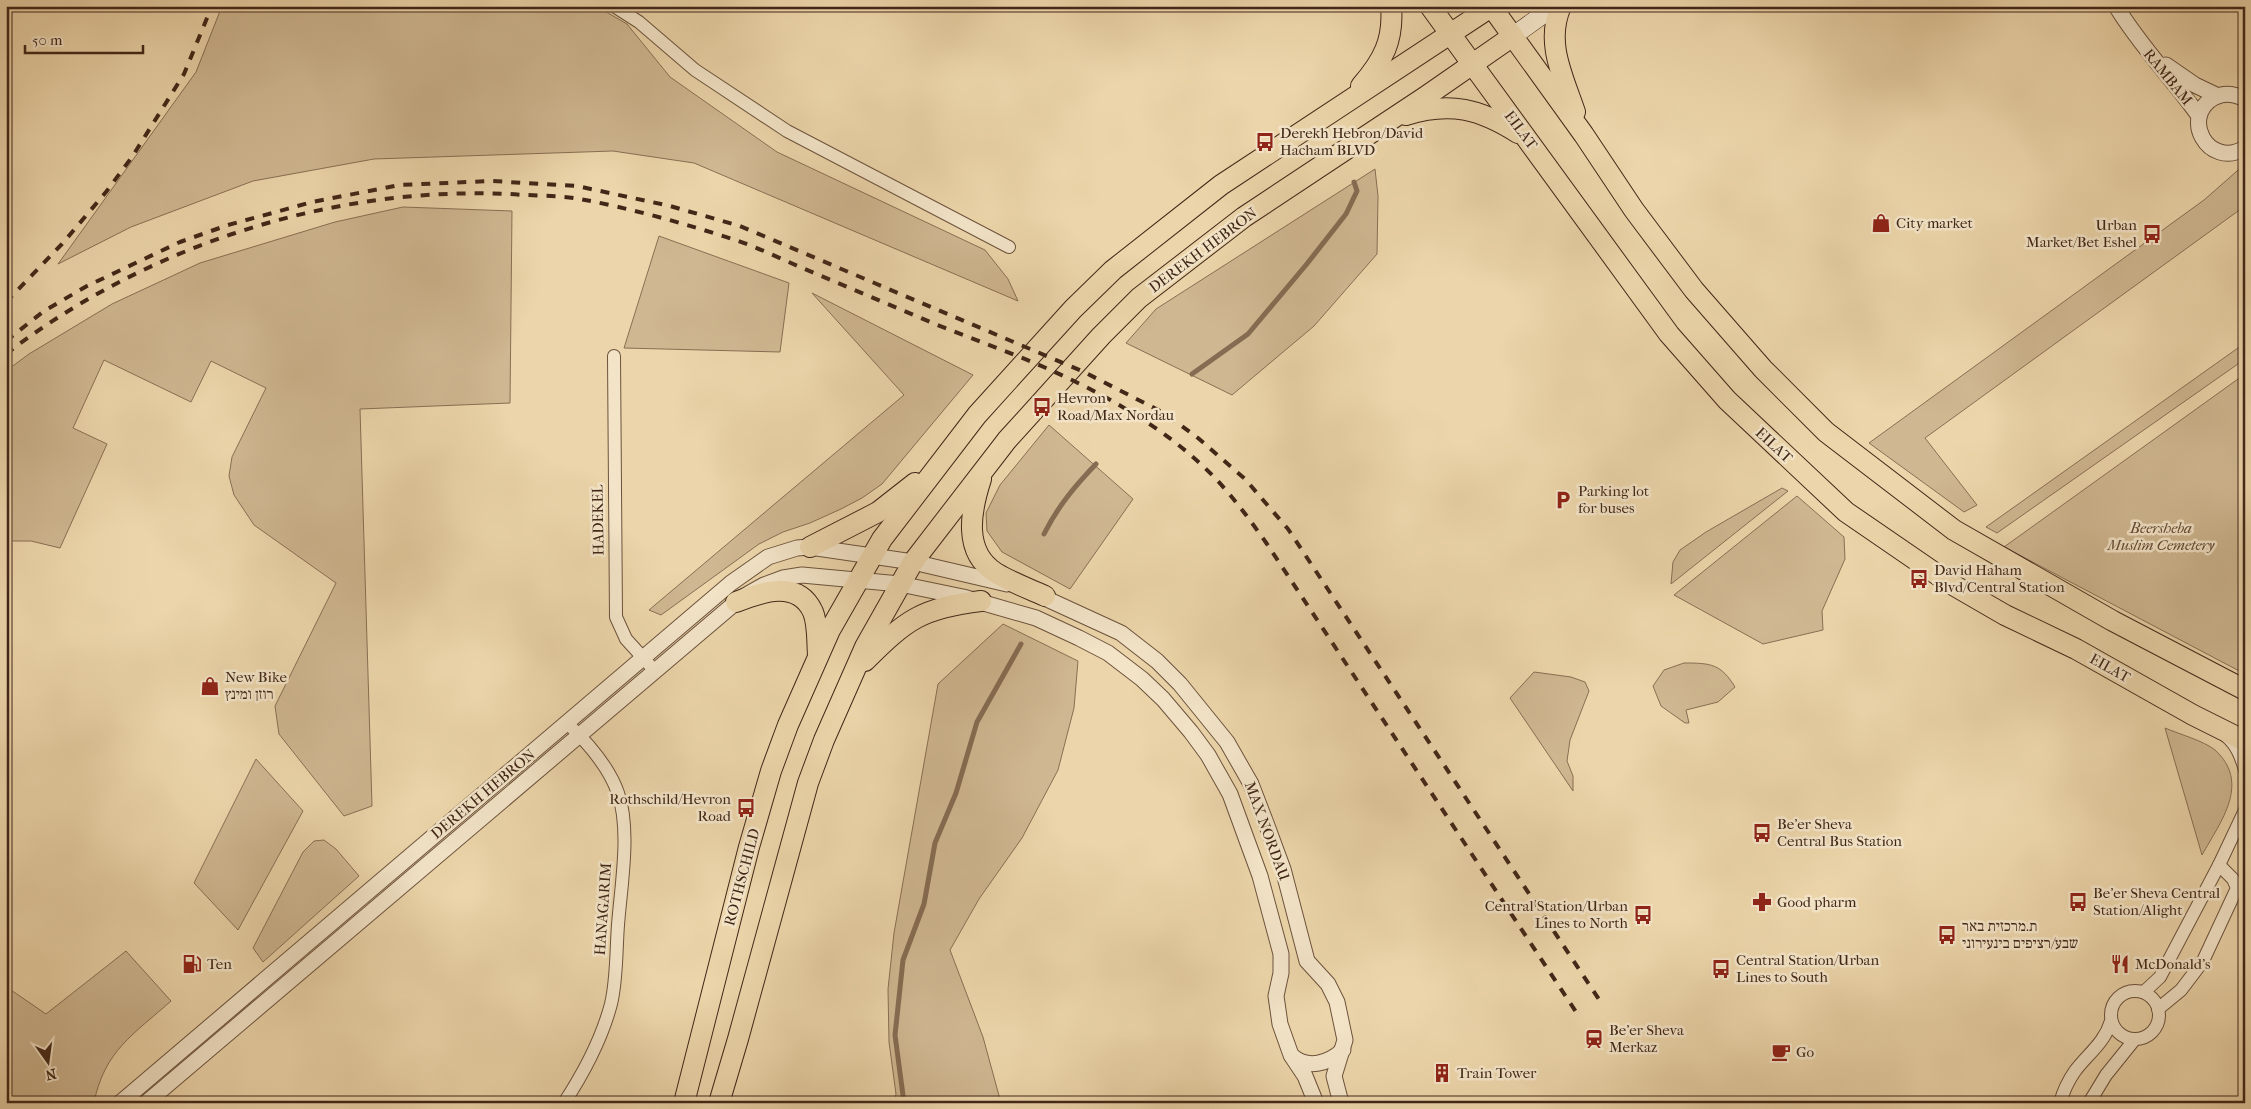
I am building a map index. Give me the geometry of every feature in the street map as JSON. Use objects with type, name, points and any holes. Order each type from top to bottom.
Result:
[{"type":"highway","points":[[1346,103],[1379,65],[1387,44],[1392,20],[1391,6]]},
{"type":"highway","name":"EILAT","points":[[1430,6],[1471,65],[1528,139],[1669,334],[1730,403],[1846,512],[1948,582],[2005,615],[2076,648],[2245,741]]},
{"type":"highway","points":[[818,657],[857,581],[882,539],[937,466],[1020,367],[1073,309],[1113,270],[1221,186],[1491,6],[1584,134],[1634,210],[1694,290],[1763,369],[1840,444],[1962,535],[2113,621],[2245,690]]},
{"type":"highway","points":[[1561,6],[1554,29],[1557,62],[1584,134]]},
{"type":"highway","name":"DEREKH HEBRON","points":[[853,673],[913,562],[984,468],[1048,392],[1100,336],[1139,298],[1244,217],[1388,122],[1513,36]]},
{"type":"highway","points":[[1388,122],[1423,110],[1443,107],[1469,110],[1494,118],[1528,139]]},
{"type":"highway","points":[[810,547],[878,512],[937,466]]},
{"type":"highway","points":[[984,468],[975,498],[972,518],[976,549],[983,562],[995,573],[1045,596]]},
{"type":"highway","points":[[736,602],[756,594],[776,590],[790,591],[804,599],[813,612],[818,657]]},
{"type":"highway","points":[[718,1103],[738,1039],[808,783],[853,673],[907,622],[930,611],[951,605],[981,601]]},
{"type":"highway","name":"ROTHSCHILD","points":[[684,1103],[749,847],[771,771],[788,725],[818,657]]},
{"type":"main road","name":"DEREKH HEBRON","points":[[1513,36],[1554,6]]},
{"type":"street","points":[[614,6],[639,22],[695,70],[787,131],[1009,247]]},
{"type":"street","name":"RAMBAM","points":[[2116,6],[2137,39],[2168,75],[2199,116]]},
{"type":"street","name":"RAMBAM","points":[[2137,39],[2164,64],[2195,85],[2218,96]]},
{"type":"street","points":[[2244,149],[2227,154],[2212,149],[2200,135],[2199,116],[2203,107],[2218,96],[2228,94],[2245,99]]},
{"type":"street","name":"HADEKEL","points":[[614,356],[616,617],[626,639],[642,659],[655,671]]},
{"type":"street","name":"DEREKH HEBRON","points":[[120,1103],[731,583],[756,564],[782,552],[810,547],[913,562]]},
{"type":"street","name":"MAX NORDAU","points":[[913,562],[1009,584],[1045,596],[1120,633],[1157,662],[1180,684],[1218,730],[1251,784],[1283,869],[1307,960],[1328,984],[1337,1002],[1344,1032],[1343,1050],[1334,1076],[1341,1103]]},
{"type":"street","name":"DEREKH HEBRON","points":[[146,1103],[736,602],[764,585],[783,578],[802,575],[900,584]]},
{"type":"street","name":"MAX NORDAU","points":[[900,584],[981,601],[1036,618],[1108,653],[1149,686],[1191,732],[1208,755],[1230,794],[1260,876],[1281,958],[1281,973],[1276,988],[1276,1005],[1284,1038],[1291,1055],[1305,1076],[1316,1103]]},
{"type":"street","name":"HANAGARIM","points":[[564,1103],[587,1061],[611,1004],[615,972],[623,840],[622,812],[618,792],[608,774],[580,735],[567,723]]},
{"type":"street","points":[[2213,725],[2233,742],[2245,770]]},
{"type":"street","points":[[2144,992],[2160,976],[2219,866],[2245,810]]},
{"type":"street","points":[[2158,1009],[2182,990],[2203,961],[2237,888],[2233,879],[2219,866]]},
{"type":"street","points":[[1281,958],[1292,951],[1304,952]]},
{"type":"street","points":[[2060,1103],[2063,1092],[2075,1071],[2108,1033],[2112,1005],[2121,994],[2128,991],[2144,992],[2155,1002],[2158,1009],[2157,1023],[2154,1030],[2142,1038],[2135,1039],[2120,1034],[2111,1021]]},
{"type":"street","points":[[2089,1103],[2106,1075],[2135,1039]]},
{"type":"street","points":[[1291,1055],[1301,1062],[1314,1064],[1330,1060],[1343,1050]]},
{"type":"green space","points":[[222,6],[596,6],[627,24],[670,77],[777,152],[985,250],[1008,279],[1018,301],[694,163],[613,151],[374,159],[253,181],[131,227],[58,264],[196,72]]},
{"type":"green space","points":[[2245,164],[2245,206],[1925,438],[1977,505],[1964,512],[1869,443],[2204,200]]},
{"type":"green space","points":[[1375,169],[1378,196],[1377,254],[1314,326],[1232,395],[1126,343],[1156,309]]},
{"type":"green space","points":[[403,207],[512,211],[510,403],[360,409],[372,806],[344,816],[279,734],[275,706],[336,583],[254,525],[234,495],[229,476],[232,457],[266,388],[211,361],[191,402],[104,360],[73,428],[107,444],[60,548],[31,541],[6,541],[6,371],[29,354],[112,304],[200,263],[335,222]]},
{"type":"green space","points":[[659,236],[789,283],[780,352],[624,348]]},
{"type":"green space","points":[[812,293],[973,375],[882,484],[862,498],[841,509],[810,523],[783,532],[759,544],[661,615],[649,610],[904,395]]},
{"type":"green space","points":[[2245,343],[2245,359],[1997,533],[1986,527]]},
{"type":"green space","name":"Beersheba Muslim Cemetery","points":[[2245,374],[2245,674],[2004,547]]},
{"type":"green space","points":[[1049,425],[1133,499],[1070,589],[1002,552],[987,531],[986,513],[1000,485]]},
{"type":"green space","points":[[1782,488],[1788,491],[1671,584],[1673,562],[1680,550],[1706,532]]},
{"type":"green space","points":[[1797,496],[1844,537],[1845,559],[1822,611],[1823,630],[1763,644],[1674,595]]},
{"type":"green space","points":[[1003,624],[1078,661],[1074,708],[1058,770],[1022,838],[979,899],[950,950],[983,1037],[1001,1103],[894,1103],[896,1094],[889,1042],[888,989],[894,933],[938,684]]},
{"type":"green space","points":[[1684,663],[1714,666],[1730,679],[1735,687],[1718,702],[1686,710],[1689,723],[1685,723],[1661,706],[1653,686],[1664,670]]},
{"type":"green space","points":[[1534,672],[1571,677],[1585,682],[1589,691],[1570,740],[1567,761],[1573,776],[1573,791],[1510,698]]},
{"type":"green space","points":[[2165,728],[2215,750],[2226,763],[2231,776],[2232,789],[2224,816],[2202,855]]},
{"type":"green space","points":[[256,759],[303,811],[238,930],[194,883]]},
{"type":"green space","points":[[324,840],[336,849],[359,876],[263,962],[253,948],[303,852],[314,841]]},
{"type":"green space","points":[[126,951],[171,1001],[122,1045],[105,1070],[94,1103],[6,1103],[8,988],[46,1014]]},
{"type":"waterway","points":[[1192,374],[1248,334],[1346,214],[1357,191],[1354,182]]},
{"type":"waterway","points":[[1044,534],[1067,497],[1096,464]]},
{"type":"waterway","points":[[904,1103],[895,1035],[903,960],[924,904],[935,843],[956,793],[977,722],[1021,644]]},
{"type":"railway","points":[[6,302],[62,244],[106,192],[132,157],[184,74],[212,6]]},
{"type":"railway","points":[[6,341],[44,311],[87,286],[180,242],[228,225],[312,202],[400,185],[492,181],[577,186],[670,206],[740,226],[1082,371],[1164,413],[1198,438],[1245,479],[1288,529],[1602,1004]]},
{"type":"railway","points":[[6,354],[61,316],[119,282],[181,253],[244,230],[309,212],[376,200],[443,194],[510,194],[580,199],[678,222],[717,234],[751,246],[935,324],[1032,362],[1109,399],[1150,424],[1188,452],[1230,495],[1267,544],[1580,1018]]},
{"type":"place","name":"Derekh Hebron/David Hacham BLVD","points":[[1265,142]]},
{"type":"place","name":"City market","points":[[1881,223]]},
{"type":"place","name":"Urban Market/Bet Eshel","points":[[2152,234]]},
{"type":"place","name":"Hevron Road/Max Nordau","points":[[1042,407]]},
{"type":"place","name":"Parking lot for buses","points":[[1563,500]]},
{"type":"place","name":"David Haham Blvd/Central Station","points":[[1919,579]]},
{"type":"place","name":"New Bike רוזן ומינץ","points":[[210,686]]},
{"type":"place","name":"Rothschild/Hevron Road","points":[[746,808]]},
{"type":"place","name":"Be'er Sheva Central Bus Station","points":[[1762,833]]},
{"type":"place","name":"Good pharm","points":[[1762,902]]},
{"type":"place","name":"Be'er Sheva Central Station/Alight","points":[[2078,902]]},
{"type":"place","name":"Central Station/Urban Lines to North","points":[[1643,915]]},
{"type":"place","name":"ת.מרכזית באר שבע/רציפים בינעירוני","points":[[1947,935]]},
{"type":"place","name":"Ten","points":[[192,964]]},
{"type":"place","name":"McDonald's","points":[[2120,964]]},
{"type":"place","name":"Central Station/Urban Lines to South","points":[[1721,969]]},
{"type":"place","name":"Be'er Sheva Merkaz","points":[[1594,1039]]},
{"type":"place","name":"Go","points":[[1781,1052]]},
{"type":"place","name":"Train Tower","points":[[1442,1073]]}]
